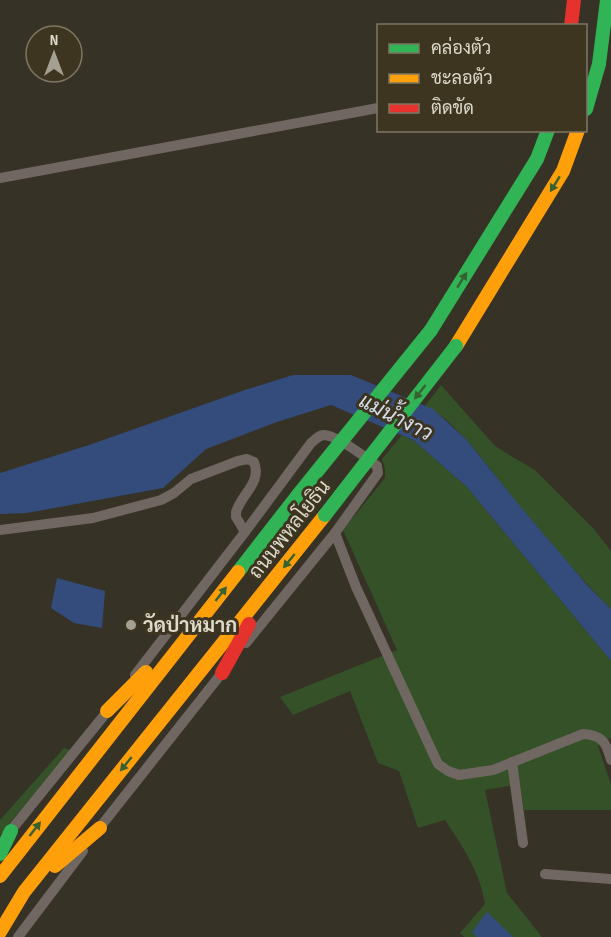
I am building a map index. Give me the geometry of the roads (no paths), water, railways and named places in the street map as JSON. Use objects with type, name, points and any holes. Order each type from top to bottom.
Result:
[{"type":"highway","points":[[572,24],[574,0]]},
{"type":"highway","points":[[587,104],[605,63],[607,0]]},
{"type":"highway","name":"ถนนพหลโยธิน","points":[[0,876],[297,495],[431,330],[537,159],[547,132]]},
{"type":"highway","name":"ถนนพหลโยธิน","points":[[0,932],[24,892],[325,515],[456,346],[563,171],[577,132]]},
{"type":"highway","points":[[222,673],[273,580]]},
{"type":"highway","points":[[107,711],[205,615]]},
{"type":"highway","points":[[24,892],[100,828]]},
{"type":"highway","points":[[0,854],[11,831]]},
{"type":"street","points":[[0,178],[377,108]]},
{"type":"street","points":[[0,845],[107,711],[311,443],[319,436],[326,435],[354,449],[377,466],[378,473],[335,533],[100,828],[18,937]]},
{"type":"street","points":[[0,530],[93,518],[161,500],[191,479],[247,459],[254,462],[257,469],[256,479],[236,512],[236,517],[245,532]]},
{"type":"street","points":[[335,533],[356,587],[438,764],[459,775],[493,770],[583,734],[595,735],[603,741],[611,760]]},
{"type":"street","points":[[512,762],[523,843]]},
{"type":"street","points":[[545,874],[611,879]]},
{"type":"water","name":"แม่น้ำงาว","points":[[293,375],[351,375],[433,409],[466,439],[588,586],[611,609],[611,661],[467,487],[413,440],[331,405],[277,422],[206,449],[163,488],[27,513],[0,514],[0,473]]},
{"type":"water","points":[[57,578],[105,591],[102,628],[74,623],[51,608]]},
{"type":"water","points":[[487,912],[513,937],[477,937],[472,932]]},
{"type":"place","name":"วัดป่าหมาก","points":[[131,625]]}]
